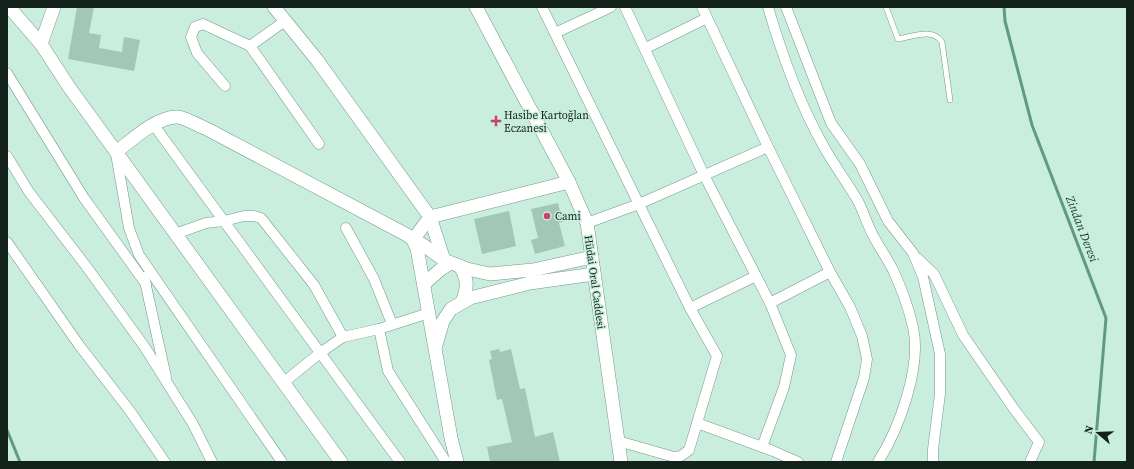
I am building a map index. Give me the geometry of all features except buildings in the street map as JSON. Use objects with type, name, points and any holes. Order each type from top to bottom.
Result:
[{"type":"street","points":[[8,7],[42,44],[69,87],[341,462]]},
{"type":"street","points":[[42,44],[54,7]]},
{"type":"street","points":[[274,7],[317,60],[430,217],[451,263]]},
{"type":"street","name":"Hüdai Oral Caddesi","points":[[476,7],[570,182],[587,223],[621,462]]},
{"type":"street","points":[[542,7],[690,308],[717,356],[688,450],[681,456],[674,457],[618,441]]},
{"type":"street","points":[[555,33],[612,7]]},
{"type":"street","points":[[625,7],[646,48],[704,175],[770,303],[791,355],[784,387],[762,447]]},
{"type":"street","points":[[702,7],[768,147],[830,272],[850,307],[862,336],[867,359],[864,378],[836,462]]},
{"type":"street","points":[[768,7],[795,87],[810,122],[824,148],[858,201],[875,238],[893,270],[913,328],[915,353],[912,376],[901,415],[887,448],[878,462]]},
{"type":"street","points":[[786,7],[831,123],[860,164],[888,220],[913,253],[934,274],[963,335],[1014,409],[1039,442],[1030,462]]},
{"type":"street","points":[[646,48],[707,18]]},
{"type":"street","points":[[250,46],[285,21]]},
{"type":"street","points":[[225,86],[197,53],[191,37],[195,27],[203,24],[250,46],[319,144]]},
{"type":"street","points":[[7,73],[84,198],[146,284]]},
{"type":"street","points":[[116,152],[153,124],[166,118],[179,117],[207,129],[407,235],[451,263],[465,274],[467,281],[466,293],[457,306],[443,321],[435,348]]},
{"type":"street","points":[[153,124],[400,462]]},
{"type":"street","points":[[587,223],[639,204],[768,147]]},
{"type":"street","points":[[116,152],[129,228],[139,255],[168,385]]},
{"type":"street","points":[[7,156],[29,192],[86,266],[139,340],[193,424],[212,462]]},
{"type":"street","points":[[413,240],[430,217],[570,182]]},
{"type":"street","points":[[175,234],[206,223],[224,221],[244,216],[254,216],[260,218],[314,285],[343,337]]},
{"type":"street","points":[[346,228],[374,280],[392,324]]},
{"type":"street","points":[[413,240],[417,248],[451,438],[457,462]]},
{"type":"street","points":[[7,242],[79,345],[130,411],[165,462]]},
{"type":"street","points":[[913,253],[923,277],[940,354],[940,394],[933,449],[933,462]]},
{"type":"street","points":[[139,255],[282,462]]},
{"type":"street","points":[[424,284],[441,269],[451,263],[490,274],[533,270],[592,257]]},
{"type":"street","points":[[770,303],[830,272]]},
{"type":"street","points":[[283,383],[320,353],[343,337],[379,329],[428,313],[457,306],[470,298],[530,283],[594,274]]},
{"type":"street","points":[[690,308],[756,276]]},
{"type":"street","points":[[379,329],[388,371],[446,462]]},
{"type":"street","points":[[697,423],[798,462]]},
{"type":"lane","points":[[886,7],[898,39],[930,33],[936,35],[940,39],[942,42],[950,100]]},
{"type":"waterway","name":"Zindan Deresi","points":[[1004,7],[1005,21],[1032,125],[1106,318],[1094,462]]},
{"type":"waterway","points":[[7,430],[20,462]]},
{"type":"place","name":"Hasibe Kartoğlan Eczanesi","points":[[496,121]]},
{"type":"place","name":"Cami","points":[[547,216]]}]
